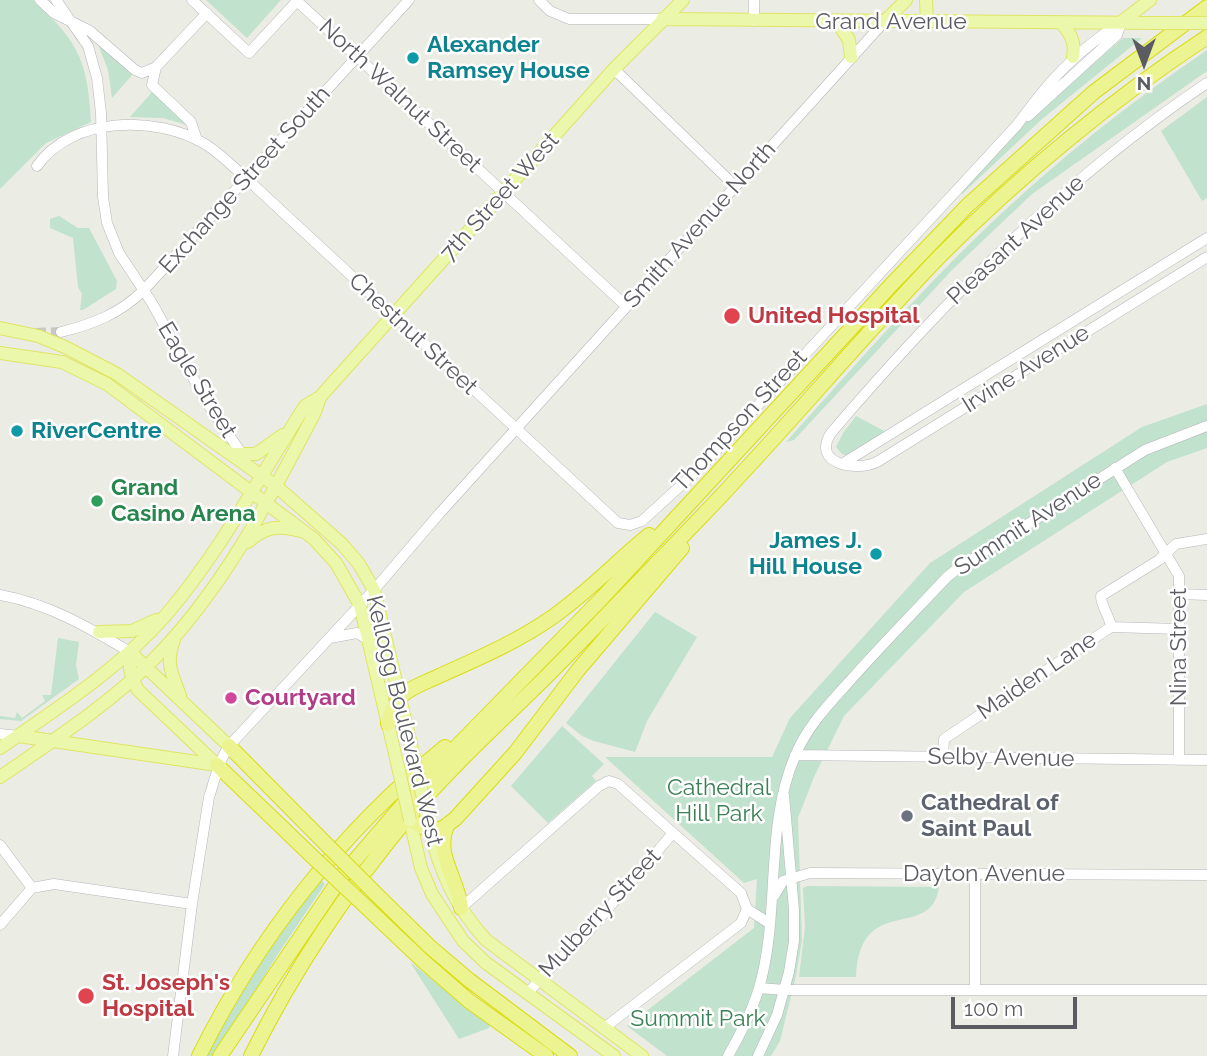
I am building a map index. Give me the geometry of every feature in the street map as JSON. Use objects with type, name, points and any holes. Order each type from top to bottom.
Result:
[{"type":"highway","points":[[220,1056],[321,905],[374,835],[500,701],[603,597],[968,205],[1094,92],[1207,8]]},
{"type":"highway","points":[[251,1056],[277,1005],[348,894],[413,812],[720,497],[867,335],[979,218],[1108,109],[1207,37]]},
{"type":"highway","points":[[410,820],[428,829],[443,828],[448,824],[515,753],[578,670],[672,561],[720,497]]},
{"type":"highway","points":[[388,724],[400,695],[486,655],[537,627],[578,598],[648,536],[674,519]]},
{"type":"highway","points":[[199,1056],[265,943],[329,858],[410,776],[500,701]]},
{"type":"highway","points":[[229,746],[374,892],[462,975],[570,1056]]},
{"type":"highway","points":[[217,765],[423,961],[469,1001],[547,1056]]},
{"type":"highway","points":[[448,824],[442,840],[443,852],[459,891],[461,908]]},
{"type":"highway","points":[[232,1056],[281,967]]},
{"type":"highway","points":[[258,1056],[277,1005]]},
{"type":"main road","name":"7th Street West","points":[[1,744],[19,736],[88,687],[130,652],[166,615],[201,570],[251,492],[257,472],[305,406],[320,397],[614,69],[682,0]]},
{"type":"main road","points":[[884,22],[906,0]]},
{"type":"main road","points":[[926,0],[928,22]]},
{"type":"main road","points":[[1121,23],[1150,0]]},
{"type":"main road","points":[[1159,0],[1154,16],[1160,23]]},
{"type":"main road","name":"Grand Avenue","points":[[662,19],[1207,23]]},
{"type":"main road","points":[[837,22],[849,40],[851,57]]},
{"type":"main road","points":[[1060,22],[1072,37],[1073,57]]},
{"type":"main road","name":"Kellogg Boulevard West","points":[[0,328],[38,336],[84,355],[143,391],[237,455],[342,544],[359,564],[374,590],[400,695],[428,829],[450,890],[486,940],[642,1056]]},
{"type":"main road","name":"Kellogg Boulevard West","points":[[0,353],[62,362],[86,372],[124,396],[305,532],[336,563],[360,605],[421,868],[432,894],[463,941],[486,963],[614,1056]]},
{"type":"main road","name":"7th Street West","points":[[0,777],[52,741],[146,667],[208,597],[276,486],[315,412],[320,397]]},
{"type":"main road","points":[[237,455],[256,454],[289,430]]},
{"type":"main road","points":[[239,550],[256,534],[270,527],[288,527],[305,532]]},
{"type":"main road","points":[[99,632],[132,631],[166,615]]},
{"type":"main road","points":[[176,634],[168,667],[181,700]]},
{"type":"main road","points":[[130,652],[229,746]]},
{"type":"main road","points":[[130,652],[128,663],[138,690],[217,765]]},
{"type":"main road","points":[[19,736],[217,765]]},
{"type":"street","points":[[40,0],[54,13],[90,31],[139,73],[156,67],[206,13]]},
{"type":"street","points":[[56,0],[74,24]]},
{"type":"street","points":[[192,0],[249,53],[297,1]]},
{"type":"street","name":"Exchange Street South","points":[[61,332],[105,319],[143,291],[409,0]]},
{"type":"street","points":[[538,0],[560,17],[662,19]]},
{"type":"street","points":[[754,0],[754,21]]},
{"type":"street","name":"North Walnut Street","points":[[297,1],[626,306]]},
{"type":"street","name":"Smith Avenue North","points":[[173,1056],[207,809],[217,765],[229,746],[374,590],[439,514],[884,22]]},
{"type":"street","name":"Thompson Street","points":[[630,525],[642,521],[699,469],[1017,125],[1073,57],[1121,23]]},
{"type":"street","name":"Thompson Street","points":[[1017,125],[1117,34],[1121,23]]},
{"type":"street","name":"Eagle Street","points":[[74,24],[88,46],[99,92],[103,197],[107,223],[119,253],[237,455]]},
{"type":"street","name":"Chestnut Street","points":[[156,67],[152,85],[191,122],[197,140]]},
{"type":"street","points":[[614,69],[735,186]]},
{"type":"street","name":"Pleasant Avenue","points":[[842,464],[827,453],[826,443],[831,433],[957,293],[998,253],[1107,158],[1207,83]]},
{"type":"street","name":"Chestnut Street","points":[[37,166],[46,154],[62,142],[101,127],[151,127],[180,132],[214,150],[618,523],[630,525]]},
{"type":"street","name":"Irvine Avenue","points":[[842,464],[1207,237]]},
{"type":"street","name":"Irvine Avenue","points":[[1193,247],[1207,244]]},
{"type":"street","name":"Irvine Avenue","points":[[842,464],[859,468],[877,462],[1207,257]]},
{"type":"street","name":"Summit Avenue","points":[[728,1056],[759,988],[769,923],[779,808],[795,755],[808,731],[826,707],[947,577],[1115,468],[1157,444],[1207,426]]},
{"type":"street","name":"Nina Street","points":[[1115,468],[1179,576],[1179,760]]},
{"type":"street","name":"Maiden Lane","points":[[1111,627],[1101,596],[1167,553],[1176,544],[1207,539]]},
{"type":"street","points":[[1179,594],[1207,595]]},
{"type":"street","points":[[0,595],[54,610],[99,632],[130,652]]},
{"type":"street","name":"Maiden Lane","points":[[943,757],[944,739],[1111,627],[1179,629]]},
{"type":"street","points":[[330,638],[357,633],[369,640]]},
{"type":"street","name":"Selby Avenue","points":[[795,755],[1207,760]]},
{"type":"street","points":[[461,908],[609,780],[618,784],[741,893],[747,909],[769,923]]},
{"type":"street","points":[[758,1056],[774,1023],[792,957],[795,926],[784,794]]},
{"type":"street","name":"Mulberry Street","points":[[528,993],[538,980],[582,939],[673,833]]},
{"type":"street","points":[[0,845],[32,888]]},
{"type":"street","name":"Dayton Avenue","points":[[792,877],[810,873],[1207,875]]},
{"type":"street","points":[[975,875],[975,990]]},
{"type":"street","points":[[771,899],[783,881],[792,877]]},
{"type":"street","points":[[0,925],[32,888],[54,884],[192,904]]},
{"type":"street","points":[[604,1028],[741,923],[747,909]]},
{"type":"street","points":[[759,988],[1207,990]]},
{"type":"green space","points":[[0,0],[33,0],[61,28],[83,67],[91,122],[46,143],[0,189]]},
{"type":"green space","points":[[206,0],[281,0],[247,38]]},
{"type":"green space","points":[[1123,38],[1142,38],[1042,119],[962,194],[958,191],[1028,120]]},
{"type":"green space","points":[[98,44],[134,73],[112,98],[108,70]]},
{"type":"green space","points":[[1207,50],[1207,71],[1032,194],[953,269],[794,440],[786,442],[910,306],[1013,203],[1093,134]]},
{"type":"green space","points":[[153,91],[187,125],[163,118],[130,117]]},
{"type":"green space","points":[[1207,97],[1207,198],[1202,201],[1161,131]]},
{"type":"green space","points":[[59,216],[78,228],[89,228],[117,281],[116,289],[83,310],[80,310],[82,294],[78,287],[73,238],[50,228],[50,219]]},
{"type":"green space","points":[[1207,404],[1207,448],[1167,462],[964,592],[844,716],[814,777],[798,818],[802,940],[780,1041],[771,1056],[667,1056],[627,1026],[754,928],[757,879],[744,883],[605,757],[772,757],[790,718],[930,563],[1142,427]]},
{"type":"green space","points":[[856,416],[886,432],[848,456],[836,447]]},
{"type":"green space","points":[[655,612],[697,637],[647,721],[635,752],[582,736],[566,723]]},
{"type":"green space","points":[[58,638],[79,642],[76,665],[79,679],[21,721],[0,719],[0,716],[15,718],[17,712],[22,718],[45,701],[42,695],[51,695]]},
{"type":"green space","points":[[562,726],[604,764],[592,776],[596,781],[548,823],[511,786]]},
{"type":"green space","points":[[319,879],[325,884],[276,957],[216,1056],[206,1056],[250,975]]},
{"type":"green space","points":[[939,887],[933,903],[923,913],[882,925],[870,935],[860,951],[856,977],[799,977],[805,927],[803,888]]},
{"type":"green space","points":[[410,962],[490,1025],[489,1028],[459,1039]]},
{"type":"tunnel","points":[[36,333],[61,332]]},
{"type":"place","name":"Alexander Ramsey House","points":[[413,58]]},
{"type":"place","name":"United Hospital","points":[[732,316]]},
{"type":"place","name":"RiverCentre","points":[[17,431]]},
{"type":"place","name":"Grand Casino Arena","points":[[97,501]]},
{"type":"place","name":"James J. Hill House","points":[[876,554]]},
{"type":"place","name":"Courtyard","points":[[231,698]]},
{"type":"place","name":"Cathedral of Saint Paul","points":[[907,816]]},
{"type":"place","name":"St. Joseph's Hospital","points":[[86,996]]},
{"type":"park label","name":"Cathedral Hill Park","points":[[719,801]]},
{"type":"park label","name":"Summit Park","points":[[698,1019]]}]
